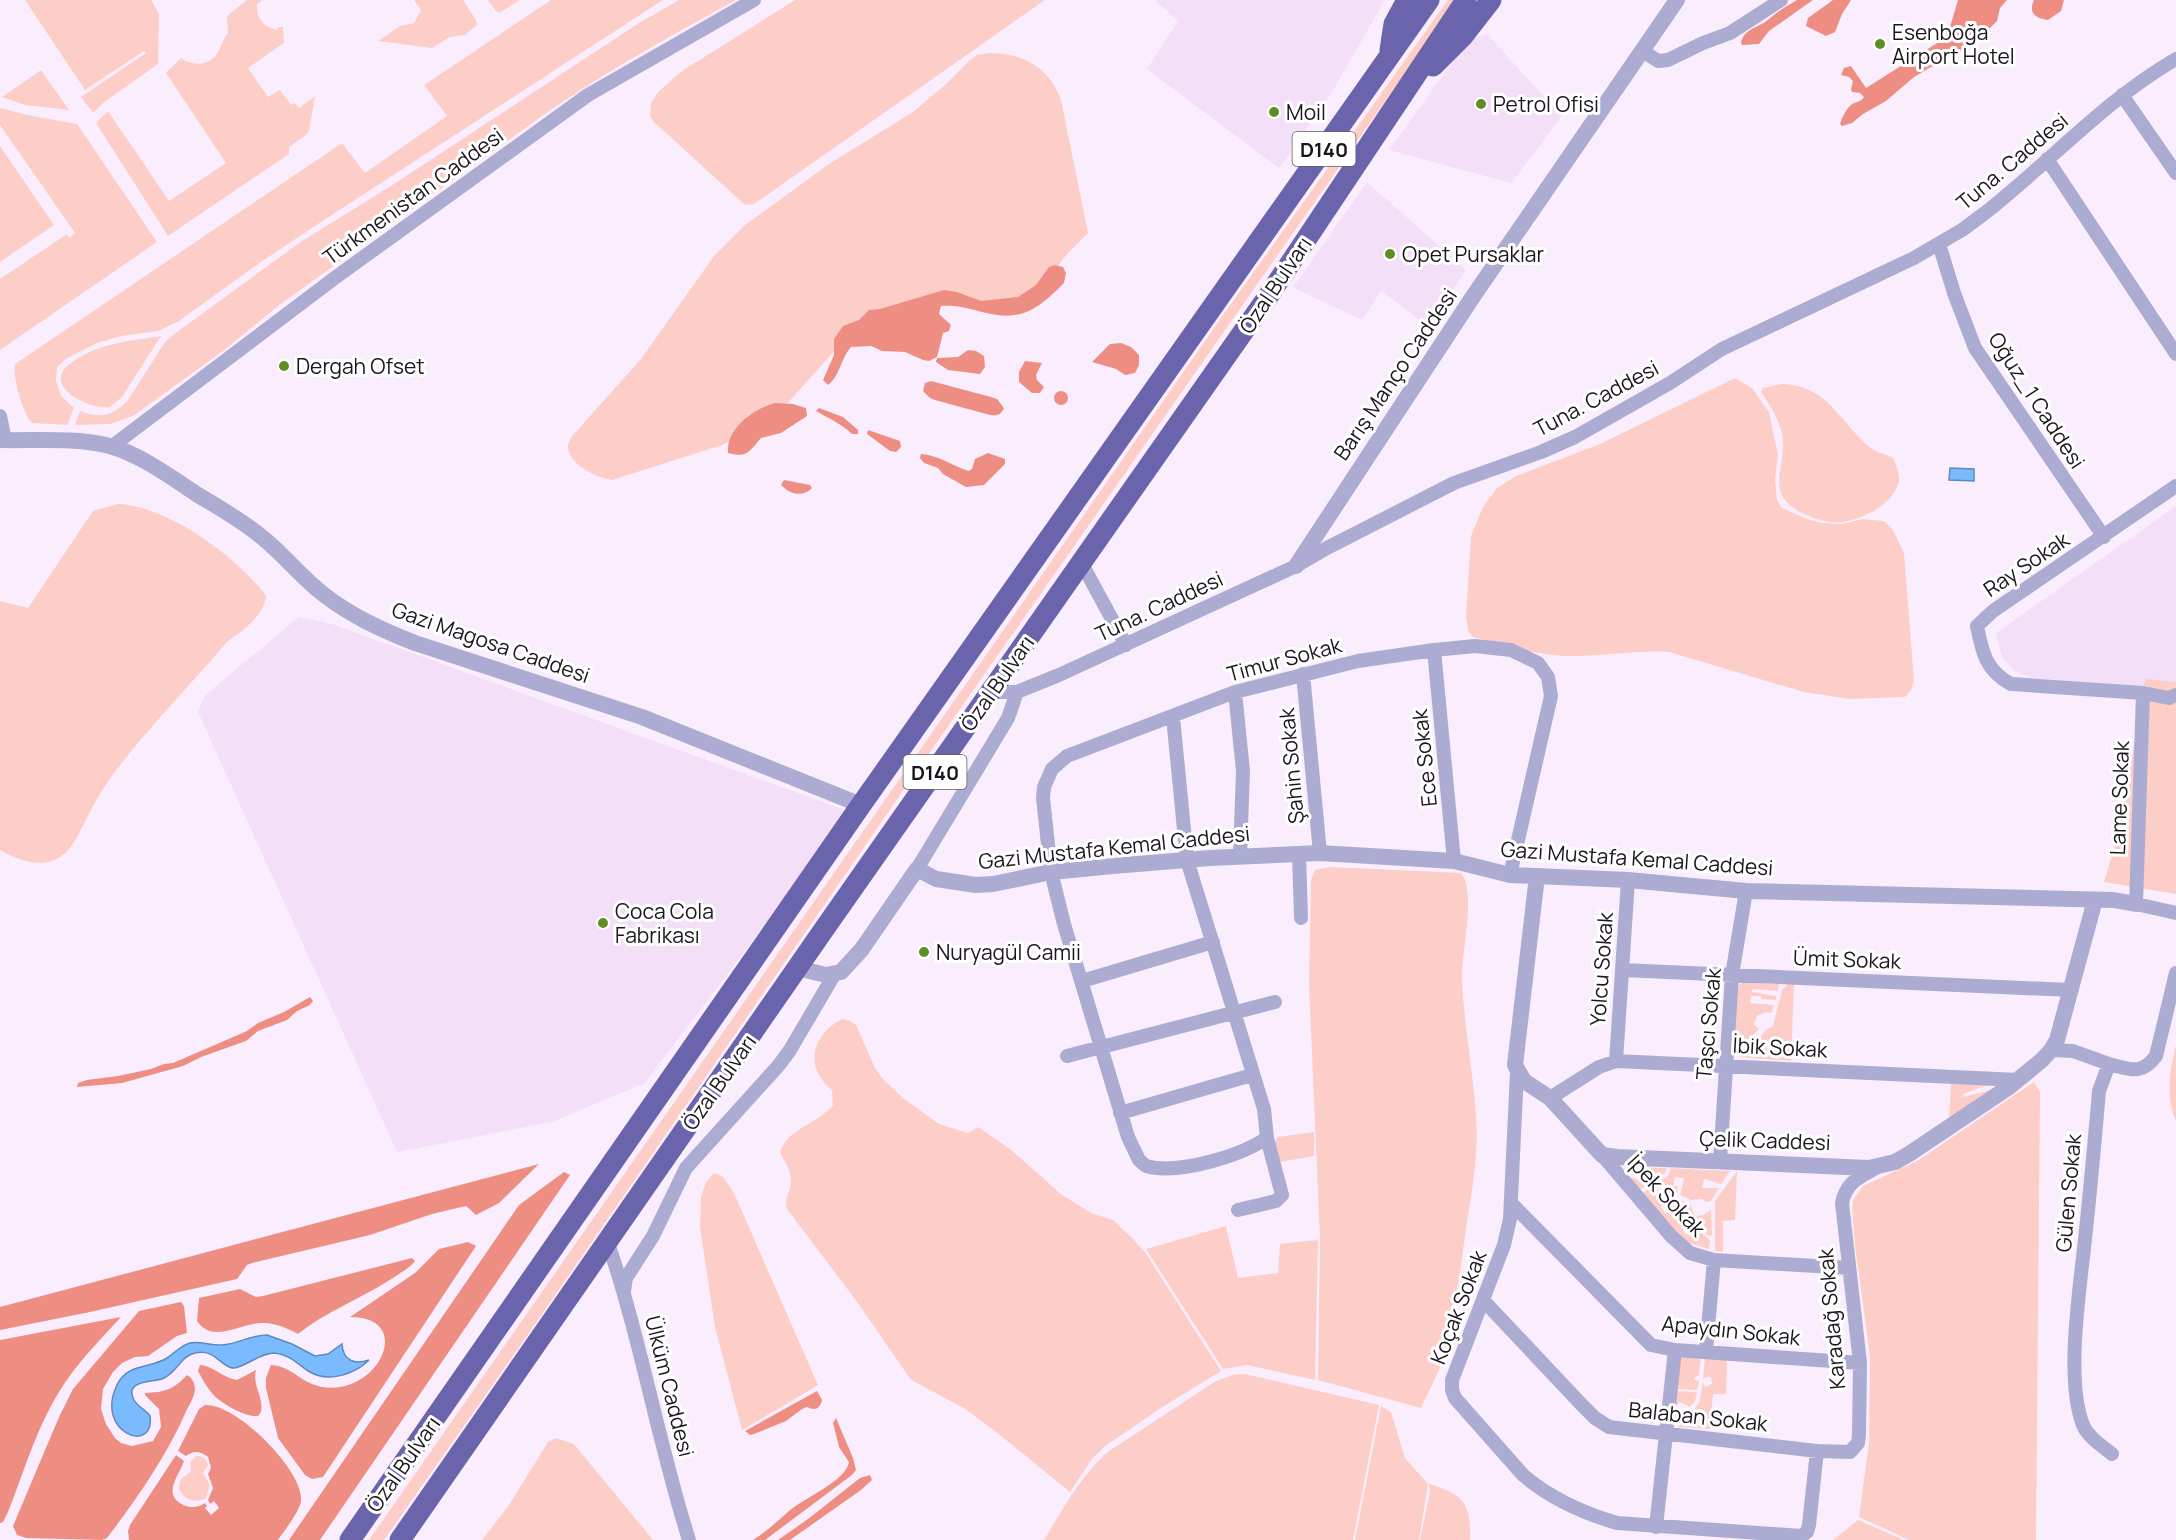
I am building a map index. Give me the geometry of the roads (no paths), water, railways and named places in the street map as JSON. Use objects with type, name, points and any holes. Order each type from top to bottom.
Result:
[{"type":"highway","points":[[1390,55],[1394,24],[1407,0]]},
{"type":"highway","name":"D140","points":[[1390,55],[1429,0]]},
{"type":"highway","name":"Özal Bulvarı","points":[[400,1540],[797,968],[1269,295],[1466,0]]},
{"type":"highway","points":[[1395,105],[1463,36],[1491,0]]},
{"type":"highway","name":"Özal Bulvarı","points":[[350,1540],[861,805],[1390,55]]},
{"type":"street","name":"Türkmenistan Caddesi","points":[[111,447],[336,277],[588,95],[754,0]]},
{"type":"street","name":"Barış Manço Caddesi","points":[[1296,567],[1472,298],[1677,0]]},
{"type":"street","points":[[1643,51],[1658,61],[1668,60],[1730,33],[1781,0]]},
{"type":"street","name":"Tuna. Caddesi","points":[[991,692],[1017,692],[1126,645],[1296,567],[1327,548],[1454,483],[1541,452],[1575,437],[1670,383],[1730,345],[1914,258],[1962,230],[2007,196],[2122,95],[2150,73],[2176,58]]},
{"type":"street","points":[[2122,95],[2176,173]]},
{"type":"street","points":[[2048,159],[2176,354]]},
{"type":"street","name":"Oğuz_1 Caddesi","points":[[1940,244],[1954,293],[1974,348],[2103,537]]},
{"type":"street","points":[[0,416],[3,440]]},
{"type":"street","name":"Gazi Magosa Caddesi","points":[[3,440],[87,442],[111,447],[139,459],[249,528],[269,543],[325,596],[385,631],[415,643],[642,717],[861,805]]},
{"type":"street","name":"Ray Sokak","points":[[2176,486],[1993,611],[1977,626],[1986,661],[1998,678],[2011,684],[2143,693],[2169,698],[2176,694]]},
{"type":"street","points":[[1082,562],[1126,645]]},
{"type":"street","name":"Timur Sokak","points":[[1051,872],[1043,798],[1046,779],[1052,769],[1067,756],[1236,692],[1358,661],[1475,646],[1511,650],[1538,663],[1548,676],[1551,696],[1510,875]]},
{"type":"street","name":"Ece Sokak","points":[[1434,650],[1454,861]]},
{"type":"street","name":"Şahin Sokak","points":[[1303,674],[1320,854]]},
{"type":"street","points":[[624,1291],[626,1278],[653,1236],[686,1168],[779,1065],[834,975],[849,965],[916,869],[1008,718],[1017,692]]},
{"type":"street","points":[[1236,692],[1243,771],[1240,856]]},
{"type":"street","name":"Lame Sokak","points":[[2136,904],[2143,693]]},
{"type":"street","points":[[1173,717],[1187,860],[1267,1119],[1267,1138],[1282,1195],[1276,1200],[1238,1210]]},
{"type":"street","points":[[1299,854],[1301,918]]},
{"type":"street","name":"Gazi Mustafa Kemal Caddesi","points":[[916,869],[936,879],[976,885],[993,884],[1051,872],[1240,856],[1320,854],[1454,861],[1510,875],[1628,880],[1746,891],[2114,900],[2136,904]]},
{"type":"street","points":[[1051,872],[1120,1113],[1139,1160],[1155,1169],[1190,1166],[1229,1155],[1267,1138]]},
{"type":"street","points":[[1537,876],[1515,1065],[1524,1082],[1550,1098],[1602,1155]]},
{"type":"street","name":"Yolcu Sokak","points":[[1616,1061],[1628,880]]},
{"type":"street","name":"Taşcı Sokak","points":[[1720,1161],[1732,975],[1746,891]]},
{"type":"street","name":"Çelik Caddesi","points":[[1602,1155],[1880,1166],[1895,1162],[2018,1080],[2051,1050],[2056,1040],[2095,900]]},
{"type":"street","points":[[2136,904],[2176,913]]},
{"type":"street","points":[[1082,981],[1213,942]]},
{"type":"street","points":[[797,968],[834,975]]},
{"type":"street","name":"Ümit Sokak","points":[[1622,970],[2070,990]]},
{"type":"street","points":[[2051,1050],[2073,1051],[2109,1064],[2133,1070],[2142,1069],[2156,1056],[2176,973]]},
{"type":"street","points":[[1067,1056],[1275,1002]]},
{"type":"street","name":"İbik Sokak","points":[[1550,1098],[1599,1067],[1616,1061],[2018,1080]]},
{"type":"street","name":"Gülen Sokak","points":[[2109,1064],[2098,1103],[2076,1325],[2076,1375],[2077,1394],[2085,1428],[2112,1454]]},
{"type":"street","name":"Koçak Sokak","points":[[1517,1072],[1512,1204],[1504,1245],[1452,1380],[1451,1385],[1455,1398],[1523,1475],[1541,1488],[1592,1516],[1617,1523],[1801,1536],[1807,1532],[1809,1525],[1817,1451]]},
{"type":"street","points":[[1120,1113],[1252,1075]]},
{"type":"street","name":"İpek Sokak","points":[[1602,1155],[1682,1248],[1690,1253],[1714,1260],[1849,1268]]},
{"type":"street","name":"Karadağ Sokak","points":[[1817,1451],[1845,1453],[1850,1452],[1858,1443],[1860,1363],[1843,1197],[1853,1180],[1880,1166]]},
{"type":"street","name":"Apaydın Sokak","points":[[1512,1204],[1643,1339],[1659,1348],[1860,1363]]},
{"type":"street","name":"Ülküm Caddesi","points":[[608,1243],[624,1291],[657,1426],[689,1540]]},
{"type":"street","points":[[1706,1351],[1714,1260]]},
{"type":"street","name":"Balaban Sokak","points":[[1483,1300],[1602,1423],[1609,1427],[1817,1451]]},
{"type":"street","points":[[1656,1527],[1675,1350]]},
{"type":"water","points":[[1950,468],[1974,469],[1974,481],[1949,480]]},
{"type":"water","points":[[267,1335],[315,1356],[328,1354],[342,1344],[347,1358],[355,1362],[369,1360],[349,1373],[325,1377],[310,1372],[280,1354],[268,1354],[232,1368],[212,1355],[202,1352],[195,1353],[186,1357],[164,1378],[142,1383],[133,1388],[134,1400],[150,1416],[149,1428],[144,1434],[136,1436],[127,1433],[113,1416],[112,1402],[117,1385],[127,1373],[167,1358],[190,1343],[222,1345]]},
{"type":"place","name":"Esenboğa Airport Hotel","points":[[1880,44]]},
{"type":"place","name":"Petrol Ofisi","points":[[1481,104]]},
{"type":"place","name":"Moil","points":[[1274,112]]},
{"type":"place","name":"Opet Pursaklar","points":[[1390,254]]},
{"type":"place","name":"Dergah Ofset","points":[[284,366]]},
{"type":"place","name":"Coca Cola Fabrikası","points":[[603,923]]},
{"type":"place","name":"Nuryagül Camii","points":[[924,952]]}]
